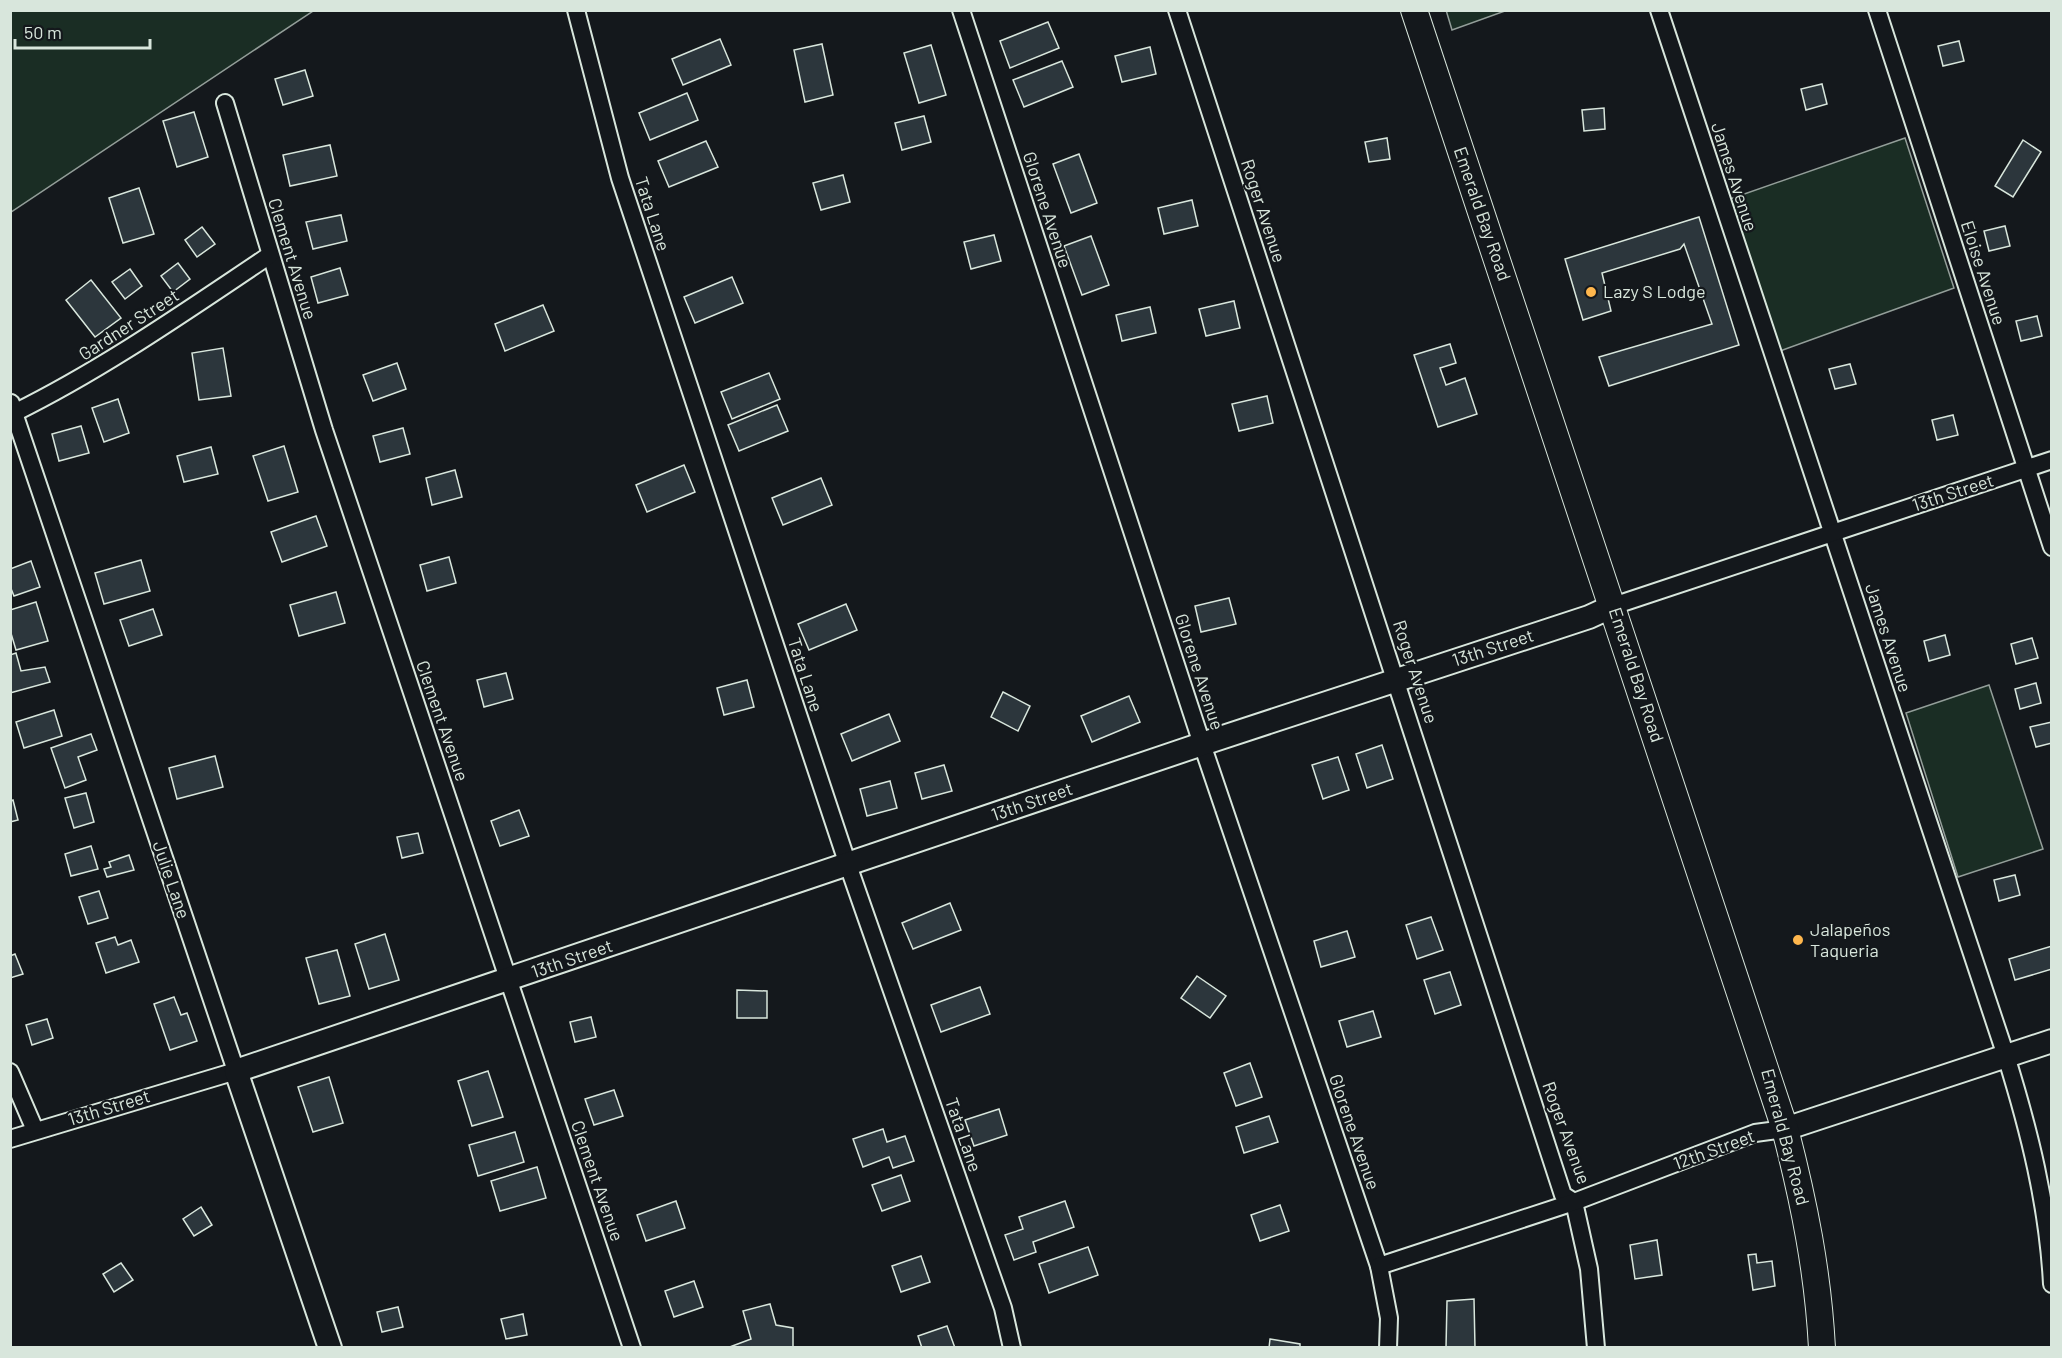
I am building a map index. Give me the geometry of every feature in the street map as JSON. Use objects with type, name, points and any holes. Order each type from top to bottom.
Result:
[{"type":"main road","name":"Emerald Bay Road","points":[[1414,10],[1785,1129],[1814,1253],[1822,1347]]},
{"type":"street","name":"Tata Lane","points":[[576,10],[620,178],[848,865],[1003,1308],[1012,1347]]},
{"type":"street","name":"Glorene Avenue","points":[[961,10],[1202,744],[1379,1266],[1389,1318],[1388,1347]]},
{"type":"street","name":"Roger Avenue","points":[[1177,10],[1397,679],[1563,1195],[1574,1202],[1589,1269],[1596,1347]]},
{"type":"street","name":"James Avenue","points":[[1659,10],[2027,1123],[2040,1185],[2050,1251],[2052,1284]]},
{"type":"street","name":"Eloise Avenue","points":[[1877,10],[2052,547]]},
{"type":"street","name":"Clement Avenue","points":[[225,103],[324,430],[632,1347]]},
{"type":"street","name":"Gardner Street","points":[[12,407],[70,386],[270,255]]},
{"type":"street","name":"Julie Lane","points":[[12,407],[330,1347]]},
{"type":"street","name":"13th Street","points":[[10,1139],[236,1071],[1202,744],[1589,617],[1613,606],[2052,460]]},
{"type":"street","name":"12th Street","points":[[1379,1266],[1574,1202],[1755,1133],[1785,1129],[2052,1041]]},
{"type":"street","points":[[10,1072],[35,1130]]},
{"type":"green space","points":[[11,10],[313,10],[313,11],[11,212]]},
{"type":"green space","points":[[1446,10],[1505,10],[1505,11],[1452,30]]},
{"type":"green space","points":[[1905,138],[1954,288],[1780,351],[1730,199]]},
{"type":"green space","points":[[1989,685],[2043,849],[1958,877],[1906,713]]},
{"type":"building","points":[[1048,22],[1059,48],[1010,68],[1000,41]]},
{"type":"building","points":[[720,39],[731,65],[683,85],[672,59]]},
{"type":"building","points":[[1959,41],[1964,61],[1943,66],[1938,46]]},
{"type":"building","points":[[822,44],[833,95],[805,102],[794,50]]},
{"type":"building","points":[[931,45],[946,95],[919,103],[904,53]]},
{"type":"building","points":[[1150,47],[1156,74],[1122,82],[1115,56]]},
{"type":"building","points":[[1062,61],[1073,87],[1024,107],[1013,80]]},
{"type":"building","points":[[305,70],[313,96],[283,105],[275,79]]},
{"type":"building","points":[[1822,84],[1827,104],[1806,110],[1801,89]]},
{"type":"building","points":[[687,93],[698,120],[650,140],[639,113]]},
{"type":"building","points":[[1604,108],[1605,129],[1584,131],[1582,110]]},
{"type":"building","points":[[194,112],[208,157],[177,167],[163,121]]},
{"type":"building","points":[[924,116],[931,142],[902,150],[895,123]]},
{"type":"building","points":[[1387,138],[1390,159],[1369,162],[1365,142]]},
{"type":"building","points":[[2023,140],[2041,152],[2013,197],[1995,186]]},
{"type":"building","points":[[706,141],[718,167],[669,187],[658,161]]},
{"type":"building","points":[[330,145],[337,176],[290,186],[283,155]]},
{"type":"building","points":[[1079,154],[1097,203],[1071,213],[1053,164]]},
{"type":"building","points":[[843,175],[850,202],[821,210],[813,183]]},
{"type":"building","points":[[139,188],[154,234],[123,243],[109,198]]},
{"type":"building","points":[[1192,200],[1198,226],[1164,234],[1158,208]]},
{"type":"building","points":[[341,215],[347,241],[313,249],[306,222]]},
{"type":"building","name":"Lazy S Lodge","points":[[1699,217],[1739,345],[1609,386],[1599,357],[1712,324],[1684,244],[1680,249],[1602,273],[1611,311],[1583,320],[1565,259]]},
{"type":"building","points":[[2005,226],[2010,246],[1989,251],[1984,231]]},
{"type":"building","points":[[202,227],[215,244],[197,257],[185,240]]},
{"type":"building","points":[[994,235],[1001,261],[971,269],[964,242]]},
{"type":"building","points":[[1091,236],[1109,285],[1082,295],[1064,246]]},
{"type":"building","points":[[178,263],[190,279],[173,292],[161,276]]},
{"type":"building","points":[[340,268],[348,295],[318,303],[311,277]]},
{"type":"building","points":[[130,269],[142,286],[125,299],[112,282]]},
{"type":"building","points":[[732,277],[743,303],[695,323],[684,297]]},
{"type":"building","points":[[91,280],[121,318],[95,337],[66,300]]},
{"type":"building","points":[[1234,301],[1240,328],[1206,336],[1199,309]]},
{"type":"building","points":[[543,305],[554,331],[505,351],[495,324]]},
{"type":"building","points":[[1150,307],[1156,333],[1122,341],[1116,315]]},
{"type":"building","points":[[2037,316],[2042,336],[2021,341],[2016,321]]},
{"type":"building","points":[[1450,344],[1456,363],[1440,368],[1446,385],[1465,378],[1477,414],[1438,427],[1414,355]]},
{"type":"building","points":[[223,348],[231,396],[199,400],[192,353]]},
{"type":"building","points":[[397,363],[406,389],[373,401],[363,375]]},
{"type":"building","points":[[1850,364],[1856,384],[1835,389],[1829,369]]},
{"type":"building","points":[[769,373],[780,399],[732,419],[721,392]]},
{"type":"building","points":[[1267,396],[1273,423],[1239,431],[1232,404]]},
{"type":"building","points":[[118,399],[129,433],[104,442],[92,408]]},
{"type":"building","points":[[777,405],[788,431],[739,451],[728,425]]},
{"type":"building","points":[[1953,415],[1958,435],[1937,440],[1932,420]]},
{"type":"building","points":[[81,426],[89,453],[59,461],[52,434]]},
{"type":"building","points":[[403,428],[410,454],[380,462],[373,436]]},
{"type":"building","points":[[284,446],[298,492],[268,501],[253,456]]},
{"type":"building","points":[[211,447],[218,474],[184,482],[177,456]]},
{"type":"building","points":[[684,465],[695,492],[647,512],[636,485]]},
{"type":"building","points":[[455,470],[462,497],[432,505],[426,478]]},
{"type":"building","points":[[821,478],[832,505],[783,525],[772,498]]},
{"type":"building","points":[[316,516],[327,546],[282,562],[271,532]]},
{"type":"building","points":[[449,557],[456,583],[427,591],[420,565]]},
{"type":"building","points":[[141,560],[150,591],[104,604],[95,573]]},
{"type":"building","points":[[31,561],[40,587],[14,596],[10,586],[10,569]]},
{"type":"building","points":[[336,592],[345,623],[299,636],[290,605]]},
{"type":"building","points":[[1229,598],[1236,624],[1201,632],[1195,606]]},
{"type":"building","points":[[36,602],[48,641],[16,650],[10,630],[10,610]]},
{"type":"building","points":[[846,604],[857,630],[809,650],[798,624]]},
{"type":"building","points":[[153,609],[162,635],[129,646],[120,620]]},
{"type":"building","points":[[1945,635],[1950,655],[1929,661],[1924,641]]},
{"type":"building","points":[[2032,638],[2038,658],[2016,664],[2011,644]]},
{"type":"building","points":[[16,653],[21,671],[45,667],[50,682],[10,693],[10,655]]},
{"type":"building","points":[[506,673],[513,699],[484,707],[477,680]]},
{"type":"building","points":[[747,680],[754,707],[724,715],[717,688]]},
{"type":"building","points":[[2036,683],[2041,703],[2020,709],[2015,689]]},
{"type":"building","points":[[1003,692],[1030,706],[1018,731],[991,717]]},
{"type":"building","points":[[1129,696],[1140,722],[1092,742],[1081,716]]},
{"type":"building","points":[[54,710],[62,736],[24,748],[16,722]]},
{"type":"building","points":[[889,714],[900,741],[852,761],[841,734]]},
{"type":"building","points":[[2052,722],[2052,743],[2036,747],[2030,727]]},
{"type":"building","points":[[91,734],[97,750],[78,757],[86,780],[65,788],[51,748]]},
{"type":"building","points":[[1382,745],[1393,779],[1367,788],[1356,754]]},
{"type":"building","points":[[215,756],[223,787],[177,799],[169,768]]},
{"type":"building","points":[[1338,757],[1349,790],[1323,799],[1312,765]]},
{"type":"building","points":[[944,765],[952,791],[922,799],[915,773]]},
{"type":"building","points":[[890,781],[897,808],[867,816],[860,789]]},
{"type":"building","points":[[86,793],[94,822],[74,828],[65,798]]},
{"type":"building","points":[[13,800],[18,820],[10,822],[10,801]]},
{"type":"building","points":[[519,810],[529,836],[500,846],[491,821]]},
{"type":"building","points":[[418,833],[423,853],[402,858],[397,837]]},
{"type":"building","points":[[91,846],[98,869],[71,876],[65,854]]},
{"type":"building","points":[[129,855],[134,870],[107,877],[104,869],[111,867],[109,862]]},
{"type":"building","points":[[2015,875],[2020,895],[1999,901],[1994,880]]},
{"type":"building","points":[[99,891],[108,918],[88,924],[79,897]]},
{"type":"building","points":[[950,903],[961,930],[913,949],[902,923]]},
{"type":"building","points":[[1431,917],[1443,950],[1417,959],[1406,925]]},
{"type":"building","points":[[1347,931],[1355,957],[1321,967],[1314,941]]},
{"type":"building","points":[[385,934],[399,980],[369,989],[355,944]]},
{"type":"building","points":[[115,937],[118,945],[131,940],[139,962],[106,973],[96,943]]},
{"type":"building","points":[[2052,946],[2052,969],[2015,980],[2009,959]]},
{"type":"building","points":[[337,950],[350,996],[319,1004],[306,958]]},
{"type":"building","points":[[15,954],[23,974],[10,978],[10,956]]},
{"type":"building","points":[[1450,972],[1461,1005],[1435,1014],[1424,980]]},
{"type":"building","points":[[1197,976],[1226,996],[1210,1018],[1181,998]]},
{"type":"building","points":[[980,987],[990,1014],[941,1032],[931,1005]]},
{"type":"building","points":[[737,990],[767,991],[767,1018],[737,1018]]},
{"type":"building","points":[[174,997],[181,1015],[187,1013],[197,1041],[170,1050],[154,1004]]},
{"type":"building","points":[[1373,1011],[1381,1037],[1347,1047],[1339,1021]]},
{"type":"building","points":[[591,1017],[596,1037],[575,1042],[570,1022]]},
{"type":"building","points":[[47,1019],[53,1038],[32,1045],[26,1025]]},
{"type":"building","points":[[1250,1063],[1262,1097],[1236,1106],[1224,1073]]},
{"type":"building","points":[[488,1071],[503,1117],[472,1126],[458,1081]]},
{"type":"building","points":[[329,1077],[343,1123],[313,1132],[298,1087]]},
{"type":"building","points":[[614,1090],[623,1116],[594,1125],[585,1099]]},
{"type":"building","points":[[999,1109],[1007,1135],[974,1146],[965,1120]]},
{"type":"building","points":[[1269,1116],[1278,1142],[1244,1153],[1236,1127]]},
{"type":"building","points":[[883,1129],[887,1142],[905,1136],[914,1161],[893,1168],[889,1157],[863,1167],[853,1139]]},
{"type":"building","points":[[515,1132],[524,1162],[478,1176],[469,1145]]},
{"type":"building","points":[[537,1167],[546,1198],[500,1211],[491,1181]]},
{"type":"building","points":[[901,1175],[910,1201],[882,1211],[872,1185]]},
{"type":"building","points":[[676,1201],[685,1228],[646,1241],[637,1215]]},
{"type":"building","points":[[1065,1201],[1074,1227],[1033,1242],[1036,1252],[1014,1260],[1005,1235],[1023,1229],[1019,1217]]},
{"type":"building","points":[[1280,1205],[1289,1231],[1260,1241],[1251,1215]]},
{"type":"building","points":[[201,1207],[212,1225],[194,1236],[183,1219]]},
{"type":"building","points":[[1657,1240],[1662,1275],[1635,1279],[1630,1245]]},
{"type":"building","points":[[1088,1247],[1098,1275],[1049,1293],[1039,1264]]},
{"type":"building","points":[[1756,1254],[1757,1263],[1772,1261],[1775,1286],[1753,1290],[1748,1255]]},
{"type":"building","points":[[921,1256],[930,1282],[901,1292],[892,1266]]},
{"type":"building","points":[[121,1263],[133,1280],[114,1292],[103,1274]]},
{"type":"building","points":[[694,1281],[703,1307],[674,1317],[665,1291]]},
{"type":"building","points":[[1474,1299],[1475,1348],[1446,1348],[1447,1301]]},
{"type":"building","points":[[770,1304],[776,1325],[793,1328],[793,1348],[727,1348],[751,1339],[743,1311]]},
{"type":"building","points":[[398,1307],[403,1327],[382,1332],[377,1312]]},
{"type":"building","points":[[523,1314],[527,1335],[506,1339],[501,1319]]},
{"type":"building","points":[[947,1326],[955,1348],[922,1348],[918,1336]]},
{"type":"building","points":[[1270,1339],[1300,1344],[1300,1348],[1269,1348]]},
{"type":"place","name":"Lazy S Lodge","points":[[1591,292]]},
{"type":"place","name":"Jalapeños Taqueria","points":[[1798,940]]}]
